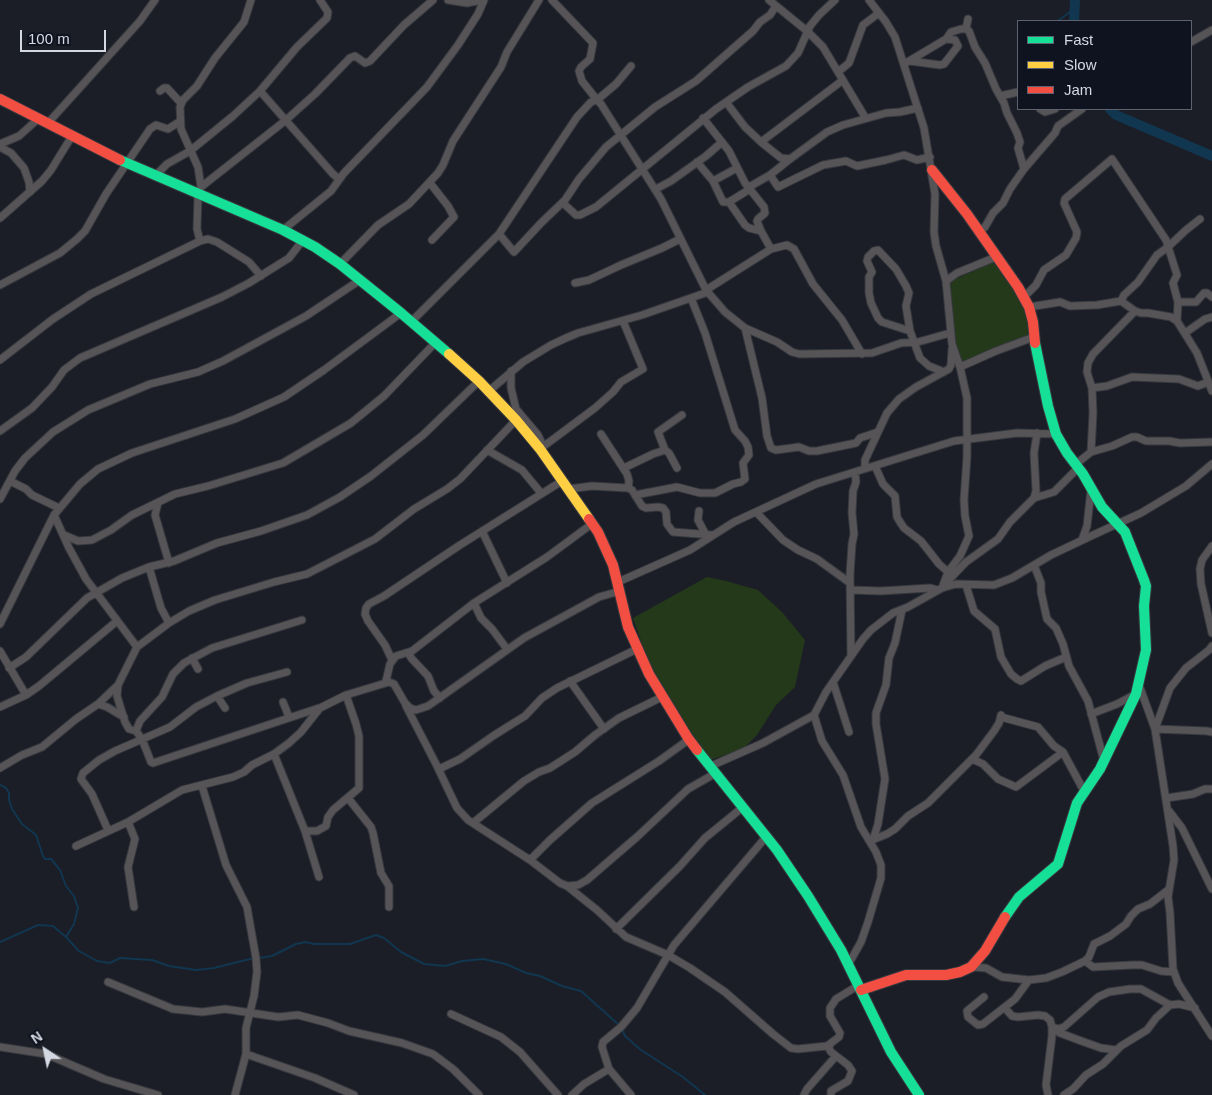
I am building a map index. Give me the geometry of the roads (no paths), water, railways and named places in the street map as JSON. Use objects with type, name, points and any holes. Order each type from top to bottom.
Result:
[{"type":"street","points":[[30,192],[24,168],[11,153],[0,146],[43,121],[134,28],[154,0]]},
{"type":"street","points":[[200,241],[197,229],[200,191],[198,166],[183,137],[180,122],[181,103],[198,86],[215,58],[244,22],[251,0]]},
{"type":"street","points":[[155,176],[167,164],[190,151],[260,91],[298,47],[327,18],[328,12],[320,0]]},
{"type":"street","points":[[200,191],[286,120],[315,94],[350,58],[355,56],[365,63],[370,61],[404,25],[433,0]]},
{"type":"street","points":[[448,0],[467,3],[483,0]]},
{"type":"street","points":[[283,230],[331,191],[427,86],[458,45],[478,14],[483,0]]},
{"type":"street","points":[[340,264],[378,225],[409,204],[443,165],[452,142],[501,67],[507,52],[539,0]]},
{"type":"street","points":[[552,0],[592,43],[590,60],[579,71],[582,81],[602,104],[656,189],[707,291],[730,318],[745,328],[777,342],[792,352],[840,355],[862,354],[878,352],[901,344],[913,343],[950,333]]},
{"type":"street","points":[[769,0],[807,31],[823,47],[866,118]]},
{"type":"street","points":[[562,202],[576,215],[596,207],[703,118],[793,60],[804,42],[807,31],[819,15],[835,0]]},
{"type":"street","points":[[869,0],[892,32],[907,62],[930,157],[935,194],[934,232],[936,246],[946,281],[952,344],[960,366],[967,398],[967,457],[964,500],[969,536],[960,556],[948,572],[940,589]]},
{"type":"street","points":[[500,234],[514,252],[562,202],[606,147],[622,136],[655,107],[696,81],[753,31],[760,22],[770,15],[776,6]]},
{"type":"street","points":[[838,72],[849,63],[863,25],[879,12]]},
{"type":"street","points":[[966,29],[968,19]]},
{"type":"street","points":[[907,62],[946,39],[951,32],[966,29]]},
{"type":"street","points":[[966,29],[969,31],[975,48],[980,53],[1007,114],[1018,132],[1020,142],[1018,148],[1024,169]]},
{"type":"street","points":[[1192,41],[1212,30]]},
{"type":"street","points":[[907,62],[940,66],[944,64],[958,46],[955,40],[946,39]]},
{"type":"street","points":[[411,322],[500,234],[577,117],[591,102],[597,100],[616,84],[632,66]]},
{"type":"street","points":[[761,142],[843,80]]},
{"type":"street","points":[[160,91],[167,88],[181,103]]},
{"type":"street","points":[[260,91],[333,174],[340,179]]},
{"type":"street","points":[[1000,96],[1017,92]]},
{"type":"street","points":[[0,99],[155,176],[200,191],[283,230],[340,264],[401,313],[479,381],[541,447],[593,523],[607,550],[619,587],[623,613],[649,674],[688,738],[790,868],[808,896],[848,965],[891,1052],[919,1095]]},
{"type":"street","points":[[726,102],[745,127],[761,142],[781,158],[790,159]]},
{"type":"street","points":[[697,162],[713,181],[723,202],[729,202],[770,175],[827,132],[886,112],[900,112],[918,108]]},
{"type":"street","points":[[979,232],[1003,203],[1024,169],[1055,133],[1058,126],[1078,110]]},
{"type":"street","points":[[703,118],[733,157],[749,188],[765,210],[765,213],[758,218],[760,231],[771,249]]},
{"type":"street","points":[[0,285],[60,252],[78,239],[152,127],[159,126],[168,129],[180,122]]},
{"type":"street","points":[[0,218],[30,192],[51,170],[72,136]]},
{"type":"street","points":[[656,189],[697,162],[722,142]]},
{"type":"street","points":[[770,175],[778,187],[823,165],[846,161],[857,166],[904,155],[917,160],[930,157]]},
{"type":"street","points":[[1024,297],[1036,285],[1044,270],[1066,254],[1076,238],[1077,232],[1064,204],[1065,200],[1112,159],[1128,185],[1163,233],[1176,269],[1177,275],[1173,287],[1178,302],[1178,320],[1197,353],[1212,391]]},
{"type":"street","points":[[713,181],[737,168]]},
{"type":"street","points":[[118,685],[117,696],[129,729],[136,731],[142,739],[151,762],[158,763],[320,708],[346,695],[386,681],[394,684],[457,808],[473,823],[567,886],[626,937],[668,955],[725,992],[791,1048],[798,1049],[830,1045],[839,1037],[840,1033],[830,1016],[830,1008],[836,999],[860,988],[906,975],[946,975],[971,967],[985,951],[1014,903],[1058,864],[1077,803],[1104,761],[1137,689],[1146,651],[1144,606],[1146,586],[1125,532],[1102,507],[1056,434],[1048,406],[1034,337],[1033,322],[1024,297],[954,196],[932,170]]},
{"type":"street","points":[[430,182],[452,211],[454,217],[432,240]]},
{"type":"street","points":[[729,202],[745,225],[760,231]]},
{"type":"street","points":[[1121,301],[1124,295],[1138,282],[1157,255],[1200,219]]},
{"type":"street","points":[[0,360],[53,319],[91,294],[200,241],[208,239],[217,242],[249,262],[261,276]]},
{"type":"street","points":[[575,283],[589,280],[680,239]]},
{"type":"street","points":[[0,431],[32,408],[52,387],[64,370],[80,358],[222,296],[261,276],[289,258],[302,240]]},
{"type":"street","points":[[489,391],[511,371],[537,353],[566,338],[691,298],[707,291],[771,249],[787,245],[794,249],[813,284],[842,320],[862,354]]},
{"type":"street","points":[[910,331],[882,322],[871,303],[868,277],[872,272],[867,261],[874,251],[878,250],[896,269],[906,286],[909,296],[906,306],[913,343],[924,362],[944,372]]},
{"type":"street","points":[[946,281],[957,273],[996,256]]},
{"type":"street","points":[[0,499],[8,482],[25,458],[53,432],[88,410],[150,384],[198,372],[224,361],[306,316],[360,280]]},
{"type":"street","points":[[1178,302],[1196,302],[1204,293],[1212,297]]},
{"type":"street","points":[[635,495],[678,487],[700,493],[715,493],[745,479],[743,462],[749,455],[748,447],[735,430],[705,334],[691,298]]},
{"type":"street","points":[[1029,308],[1060,302],[1070,306],[1088,306],[1121,301],[1140,313],[1170,317],[1178,320]]},
{"type":"street","points":[[1091,452],[1093,413],[1092,388],[1087,372],[1088,363],[1093,354],[1135,311]]},
{"type":"street","points":[[0,624],[54,515],[80,484],[98,469],[132,453],[235,418],[284,397],[401,313]]},
{"type":"street","points":[[1185,333],[1205,319],[1212,317]]},
{"type":"street","points":[[541,447],[595,408],[621,382],[643,369],[624,321]]},
{"type":"street","points":[[745,328],[772,448],[776,450],[799,447],[810,451],[817,451],[856,443],[860,438],[878,432]]},
{"type":"street","points":[[960,366],[1034,337]]},
{"type":"street","points":[[64,535],[78,541],[92,540],[111,530],[132,515],[180,492],[208,486],[283,463],[352,423],[384,396],[435,343]]},
{"type":"street","points":[[866,468],[866,460],[887,413],[899,399],[916,387],[944,372],[951,365],[952,344]]},
{"type":"street","points":[[511,371],[511,388],[516,409],[538,435],[541,447]]},
{"type":"street","points":[[1092,388],[1107,386],[1132,377],[1179,379],[1198,386],[1208,382]]},
{"type":"street","points":[[9,668],[26,657],[76,608],[96,592],[122,578],[149,567],[169,563],[208,546],[307,514],[335,500],[356,487],[417,440],[479,381]]},
{"type":"street","points":[[677,468],[669,453],[665,450],[658,432],[682,416]]},
{"type":"street","points":[[0,768],[22,755],[42,747],[76,719],[98,704],[118,685],[137,646],[169,623],[189,611],[215,600],[307,574],[375,539],[414,509],[447,490],[516,420]]},
{"type":"street","points":[[405,703],[416,710],[428,706],[507,649],[599,597],[690,550],[710,535],[734,522],[802,490],[936,445],[1017,432],[1056,434]]},
{"type":"street","points":[[1034,498],[1036,491],[1034,454],[1037,432]]},
{"type":"street","points":[[601,434],[624,468],[629,481],[628,488]]},
{"type":"street","points":[[940,589],[966,562],[998,539],[1010,522],[1034,498],[1054,492],[1091,452],[1137,437],[1146,440],[1180,443],[1212,442]]},
{"type":"street","points":[[488,450],[522,470],[541,493]]},
{"type":"street","points":[[624,468],[665,450]]},
{"type":"street","points":[[567,886],[578,885],[586,880],[713,769],[814,715],[833,682],[863,639],[871,630],[893,613],[950,585],[994,585],[1012,578],[1082,540],[1141,513],[1186,486],[1212,464]]},
{"type":"street","points":[[875,466],[883,484],[894,496],[897,517],[904,528],[922,541],[939,564],[948,572]]},
{"type":"street","points":[[851,657],[850,558],[854,534],[852,513],[853,491],[856,482],[855,472]]},
{"type":"street","points":[[0,479],[26,489],[32,495],[59,508]]},
{"type":"street","points":[[392,660],[385,645],[368,621],[365,614],[366,608],[375,600],[541,493],[566,485],[628,488],[642,506],[646,508],[663,508],[666,512],[667,524],[673,532],[710,535]]},
{"type":"street","points":[[1082,540],[1087,526],[1091,490]]},
{"type":"street","points":[[158,503],[155,514],[169,563]]},
{"type":"street","points":[[699,511],[698,520],[710,535]]},
{"type":"street","points":[[756,512],[783,540],[798,550],[817,558],[850,587],[881,592],[930,588],[940,589]]},
{"type":"street","points":[[54,515],[79,566],[117,621],[137,646]]},
{"type":"street","points":[[386,681],[392,660],[396,656],[408,653],[474,604],[547,557],[593,523]]},
{"type":"street","points":[[482,531],[507,583]]},
{"type":"street","points":[[1212,546],[1202,560],[1200,569],[1201,584],[1212,633]]},
{"type":"street","points":[[1034,565],[1041,583],[1047,619],[1056,628],[1069,666],[1084,694],[1104,761]]},
{"type":"street","points":[[149,567],[160,608],[169,623]]},
{"type":"street","points":[[966,585],[974,610],[995,629],[1001,657],[1011,674],[1017,679],[1021,681],[1045,666],[1066,657]]},
{"type":"street","points":[[474,604],[480,618],[492,629],[507,649]]},
{"type":"street","points":[[871,840],[878,824],[885,779],[876,713],[886,685],[890,658],[902,610]]},
{"type":"street","points":[[136,731],[140,721],[162,698],[173,674],[192,658],[212,648],[302,620]]},
{"type":"street","points":[[0,708],[26,695],[117,621]]},
{"type":"street","points":[[1155,730],[1170,688],[1186,668],[1212,646]]},
{"type":"street","points":[[438,769],[460,759],[525,716],[542,698],[570,681],[638,649]]},
{"type":"street","points":[[0,651],[26,695]]},
{"type":"street","points":[[408,653],[428,676],[434,691],[440,698]]},
{"type":"street","points":[[192,658],[198,669]]},
{"type":"street","points":[[108,830],[92,794],[83,782],[82,776],[99,760],[170,727],[196,707],[216,696],[247,683],[287,672]]},
{"type":"street","points":[[570,681],[604,728]]},
{"type":"street","points":[[833,682],[849,732]]},
{"type":"street","points":[[1091,714],[1117,704],[1137,689]]},
{"type":"street","points":[[1137,689],[1155,730],[1167,798],[1174,860],[1168,890],[1173,972],[1212,1036]]},
{"type":"street","points":[[305,831],[317,831],[326,826],[328,817],[333,810],[359,788],[358,736],[346,695]]},
{"type":"street","points":[[216,696],[225,708]]},
{"type":"street","points":[[473,823],[524,782],[574,752],[604,728],[662,696]]},
{"type":"street","points":[[283,702],[289,717]]},
{"type":"street","points":[[98,704],[124,717]]},
{"type":"street","points":[[76,846],[128,822],[182,790],[233,777],[274,754],[301,732],[320,708]]},
{"type":"street","points":[[814,715],[822,741],[843,775],[861,827],[871,840],[879,859],[882,873],[861,942],[848,965]]},
{"type":"street","points":[[871,840],[895,829],[908,816],[928,803],[972,759],[994,731],[1001,716],[1037,726],[1054,746],[1063,752],[1084,791]]},
{"type":"street","points":[[1155,730],[1212,732]]},
{"type":"street","points":[[530,860],[592,803],[660,761],[688,738]]},
{"type":"street","points":[[972,759],[983,764],[998,780],[1016,787],[1063,752]]},
{"type":"street","points":[[274,754],[305,831],[319,877]]},
{"type":"street","points":[[202,786],[226,865],[246,904],[257,972],[254,996],[246,1028],[246,1054],[235,1095]]},
{"type":"street","points":[[1167,798],[1212,789]]},
{"type":"street","points":[[348,798],[374,833],[381,873],[389,886],[389,907]]},
{"type":"street","points":[[616,929],[680,866],[705,838],[743,807]]},
{"type":"street","points":[[1168,809],[1182,828],[1212,889]]},
{"type":"street","points":[[128,822],[135,839],[128,867],[134,907]]},
{"type":"street","points":[[631,1095],[609,1069],[602,1047],[603,1042],[637,1008],[668,955],[716,894],[766,837]]},
{"type":"street","points":[[971,967],[986,968],[1002,976],[1029,980],[1046,978],[1062,972],[1085,961],[1089,957],[1094,944],[1110,936],[1126,924],[1138,909],[1150,904],[1168,890]]},
{"type":"street","points":[[1085,961],[1093,967],[1142,965],[1162,972],[1173,972]]},
{"type":"street","points":[[984,996],[967,1011],[968,1017],[978,1025],[983,1024],[1016,999],[1029,980]]},
{"type":"street","points":[[108,982],[174,1009],[202,1012],[225,1009],[278,1017],[298,1015],[349,1031],[402,1043],[433,1054],[453,1069],[479,1095]]},
{"type":"street","points":[[1052,1027],[1058,1029],[1064,1027],[1098,997],[1109,992],[1130,989],[1141,989],[1170,1005],[1180,1004],[1195,1008]]},
{"type":"street","points":[[1064,1095],[1073,1090],[1086,1075],[1103,1064],[1116,1050],[1147,1030],[1156,1018],[1170,1005]]},
{"type":"street","points":[[1005,1008],[1012,1016],[1038,1015],[1045,1016],[1050,1020],[1052,1027],[1046,1079],[1048,1095]]},
{"type":"street","points":[[451,1014],[501,1037],[520,1052],[558,1095]]},
{"type":"street","points":[[1052,1027],[1060,1033],[1084,1042],[1101,1048],[1116,1050]]},
{"type":"street","points":[[830,1045],[829,1050],[848,1065],[852,1071],[848,1081],[832,1091],[831,1095]]},
{"type":"street","points":[[0,1047],[46,1054],[104,1079],[158,1095]]},
{"type":"street","points":[[246,1054],[315,1078],[354,1095]]},
{"type":"street","points":[[804,1095],[806,1089],[836,1056]]},
{"type":"street","points":[[572,1095],[584,1084],[609,1069]]},
{"type":"waterway","points":[[1074,20],[1075,0]]},
{"type":"waterway","points":[[1059,20],[1075,8]]},
{"type":"waterway","points":[[1111,110],[1116,115],[1212,156]]},
{"type":"waterway","points":[[0,785],[6,788],[9,793],[12,809],[22,824],[36,835],[43,856],[45,859],[51,859],[60,870],[66,886],[74,896],[78,908],[74,924],[66,937]]},
{"type":"waterway","points":[[0,942],[38,925],[53,926],[79,951],[97,961],[110,963],[120,958],[152,960],[169,966],[196,970],[214,968],[254,958]]},
{"type":"waterway","points":[[259,958],[272,956],[296,944],[305,942],[314,944],[350,944],[376,935],[384,938],[401,952],[424,964],[445,966],[462,961],[483,959],[506,964],[562,986],[581,991],[619,1025]]},
{"type":"waterway","points":[[622,1029],[625,1036],[641,1050],[683,1077],[705,1095]]}]
